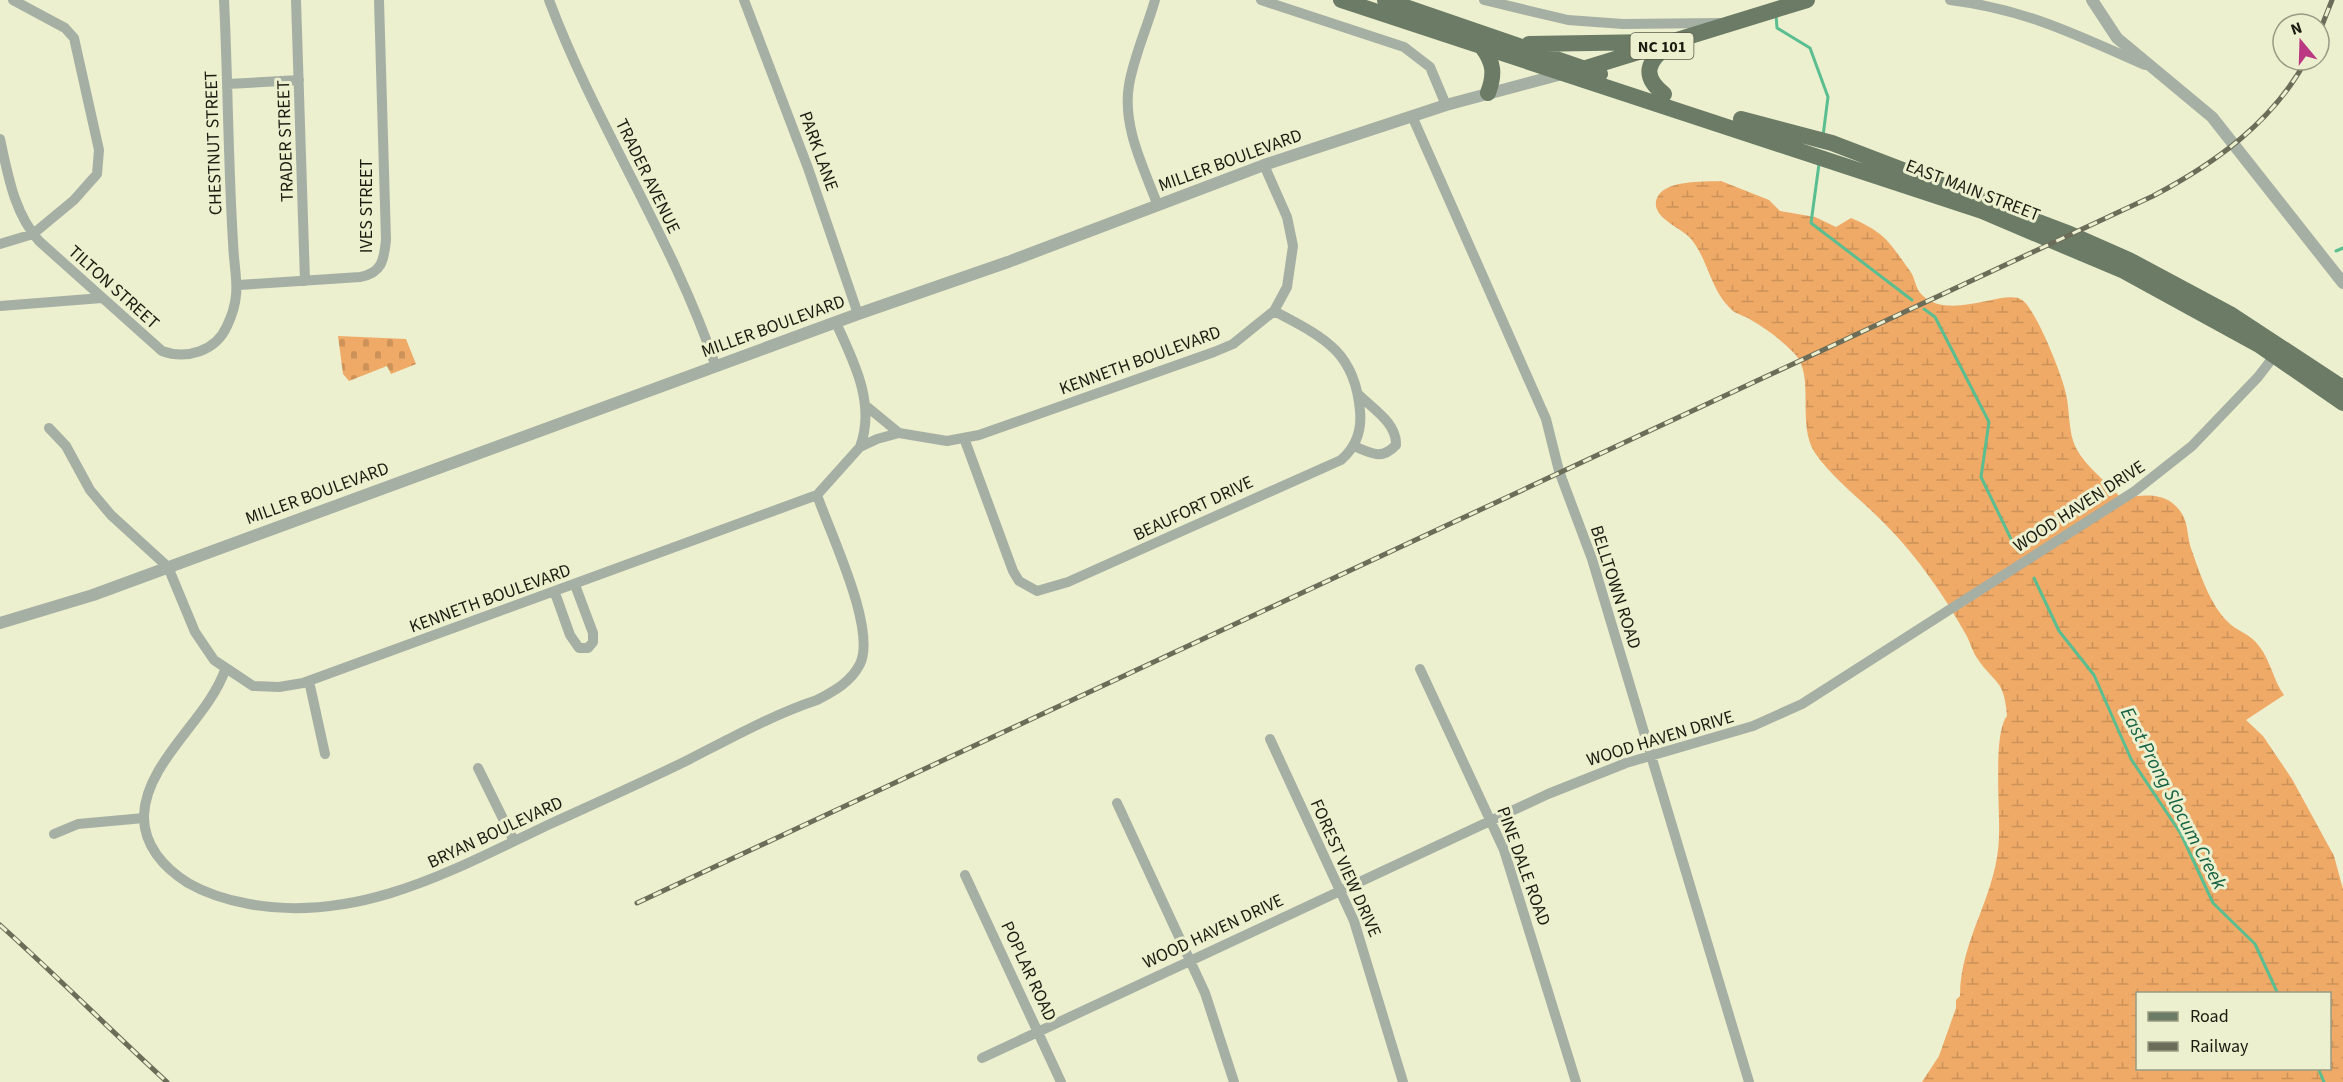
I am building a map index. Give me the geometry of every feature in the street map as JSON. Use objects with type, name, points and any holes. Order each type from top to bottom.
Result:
[{"type":"main road","name":"EAST MAIN STREET","points":[[1341,0],[1562,74],[1823,149]]},
{"type":"main road","name":"EAST MAIN STREET","points":[[1385,0],[1823,149],[1982,211],[2124,271],[2279,351],[2343,388]]},
{"type":"main road","name":"NC 101","points":[[1562,74],[1675,42],[1760,13],[1807,0]]},
{"type":"main road","points":[[1518,45],[1675,42]]},
{"type":"main road","points":[[1664,94],[1650,80],[1649,69],[1655,56],[1675,42]]},
{"type":"main road","points":[[1482,47],[1490,58],[1493,71],[1488,93]]},
{"type":"main road","name":"EAST MAIN STREET","points":[[2279,351],[2343,403]]},
{"type":"street","points":[[0,244],[33,234],[93,182],[100,158],[74,38],[65,28],[13,0]]},
{"type":"street","name":"CHESTNUT STREET","points":[[224,0],[232,242],[239,285]]},
{"type":"street","name":"TRADER STREET","points":[[296,0],[305,281]]},
{"type":"street","name":"IVES STREET","points":[[239,285],[367,276],[378,270],[383,260],[386,240],[379,0]]},
{"type":"street","name":"TRADER AVENUE","points":[[549,0],[568,51],[689,296],[716,367]]},
{"type":"street","name":"PARK LANE","points":[[744,0],[804,158],[858,314]]},
{"type":"street","points":[[1155,0],[1133,66],[1128,97],[1130,124],[1135,144],[1158,206]]},
{"type":"street","points":[[1261,0],[1404,47],[1430,67],[1446,105]]},
{"type":"street","points":[[1484,0],[1539,15],[1595,22],[1727,24]]},
{"type":"street","points":[[1950,0],[2006,9],[2047,21],[2153,68]]},
{"type":"street","points":[[2092,0],[2116,38],[2212,117],[2343,283]]},
{"type":"street","name":"MILLER BOULEVARD","points":[[0,623],[83,598],[1158,206],[1264,165],[1446,105],[1562,74]]},
{"type":"street","points":[[228,84],[299,80]]},
{"type":"street","name":"BELLTOWN ROAD","points":[[1412,116],[1546,419],[1559,471],[1592,559],[1749,1082]]},
{"type":"street","name":"TILTON STREET","points":[[0,139],[16,207],[33,234],[156,347],[178,356],[204,350],[223,335],[239,285]]},
{"type":"street","name":"KENNETH BOULEVARD","points":[[168,567],[200,642],[214,660],[225,670],[253,686],[291,687],[555,593],[817,495],[860,447],[898,433],[947,441],[964,438],[1004,427],[1214,352],[1233,344],[1274,311],[1287,287],[1293,246],[1287,217],[1264,165]]},
{"type":"street","points":[[0,306],[102,298]]},
{"type":"street","points":[[1274,311],[1314,333],[1338,352],[1352,371],[1358,394],[1360,423],[1354,447],[1380,456],[1388,454],[1396,445],[1396,435],[1392,426],[1358,394]]},
{"type":"street","points":[[836,323],[861,381],[865,405],[865,433],[860,447]]},
{"type":"street","name":"WOOD HAVEN DRIVE","points":[[982,1058],[1565,787],[1651,756],[1753,726],[1802,704],[2120,502],[2192,446],[2258,377],[2279,351]]},
{"type":"street","points":[[865,405],[898,433]]},
{"type":"street","points":[[49,428],[66,447],[90,490],[104,507],[168,567]]},
{"type":"street","name":"BEAUFORT DRIVE","points":[[964,438],[1013,572],[1019,581],[1036,591],[1068,582],[1341,460],[1354,447]]},
{"type":"street","name":"BRYAN BOULEVARD","points":[[225,670],[208,701],[156,777],[147,798],[144,819],[153,851],[185,881],[222,898],[278,908],[320,908],[373,900],[431,880],[818,700],[843,685],[852,675],[864,651],[863,625],[817,495]]},
{"type":"street","points":[[555,593],[572,641],[579,648],[588,648],[593,642],[593,633],[575,585]]},
{"type":"street","name":"PINE DALE ROAD","points":[[1420,669],[1491,821],[1516,884],[1576,1082]]},
{"type":"street","points":[[309,681],[325,754]]},
{"type":"street","name":"FOREST VIEW DRIVE","points":[[1270,739],[1354,921],[1403,1082]]},
{"type":"street","points":[[478,768],[514,841]]},
{"type":"street","points":[[1116,803],[1191,960],[1214,1017],[1234,1082]]},
{"type":"street","points":[[54,834],[78,824],[144,819]]},
{"type":"street","name":"POPLAR ROAD","points":[[965,875],[1061,1082]]},
{"type":"green space","points":[[1721,181],[1769,200],[1780,211],[1815,217],[1836,227],[1851,218],[1863,223],[1886,239],[1912,273],[1922,295],[1934,302],[1961,305],[2014,297],[2022,300],[2041,329],[2060,373],[2072,435],[2080,455],[2121,498],[2160,497],[2171,502],[2182,513],[2192,551],[2211,597],[2227,621],[2252,638],[2259,646],[2284,695],[2246,720],[2263,736],[2292,779],[2334,856],[2343,889],[2343,1082],[1922,1082],[1939,1056],[1956,1008],[1966,955],[1993,876],[1999,834],[2000,738],[2007,716],[2004,695],[1998,683],[1977,658],[1957,619],[1918,562],[1896,536],[1839,481],[1815,453],[1807,428],[1804,374],[1794,353],[1768,331],[1732,310],[1719,294],[1691,239],[1659,213],[1656,201],[1660,194],[1674,185]]},
{"type":"green space","points":[[338,336],[406,339],[416,364],[391,374],[387,366],[349,381],[343,374]]},
{"type":"waterway","name":"East Prong Slocum Creek","points":[[1776,15],[1777,28],[1810,48],[1828,97],[1823,136]]},
{"type":"waterway","name":"East Prong Slocum Creek","points":[[1819,164],[1811,223],[1912,300]]},
{"type":"waterway","points":[[2336,251],[2343,248]]},
{"type":"waterway","name":"East Prong Slocum Creek","points":[[1924,309],[1935,317],[1989,422],[1981,477],[2012,541]]},
{"type":"waterway","name":"East Prong Slocum Creek","points":[[2034,578],[2059,631],[2094,675],[2131,759],[2181,834],[2213,903],[2255,944],[2277,992]]},
{"type":"waterway","name":"East Prong Slocum Creek","points":[[2319,1070],[2324,1082]]},
{"type":"railway","points":[[2327,12],[2332,0]]},
{"type":"railway","points":[[637,903],[2153,196],[2198,170],[2240,139],[2277,103],[2298,72]]},
{"type":"railway","points":[[0,925],[167,1082]]}]
